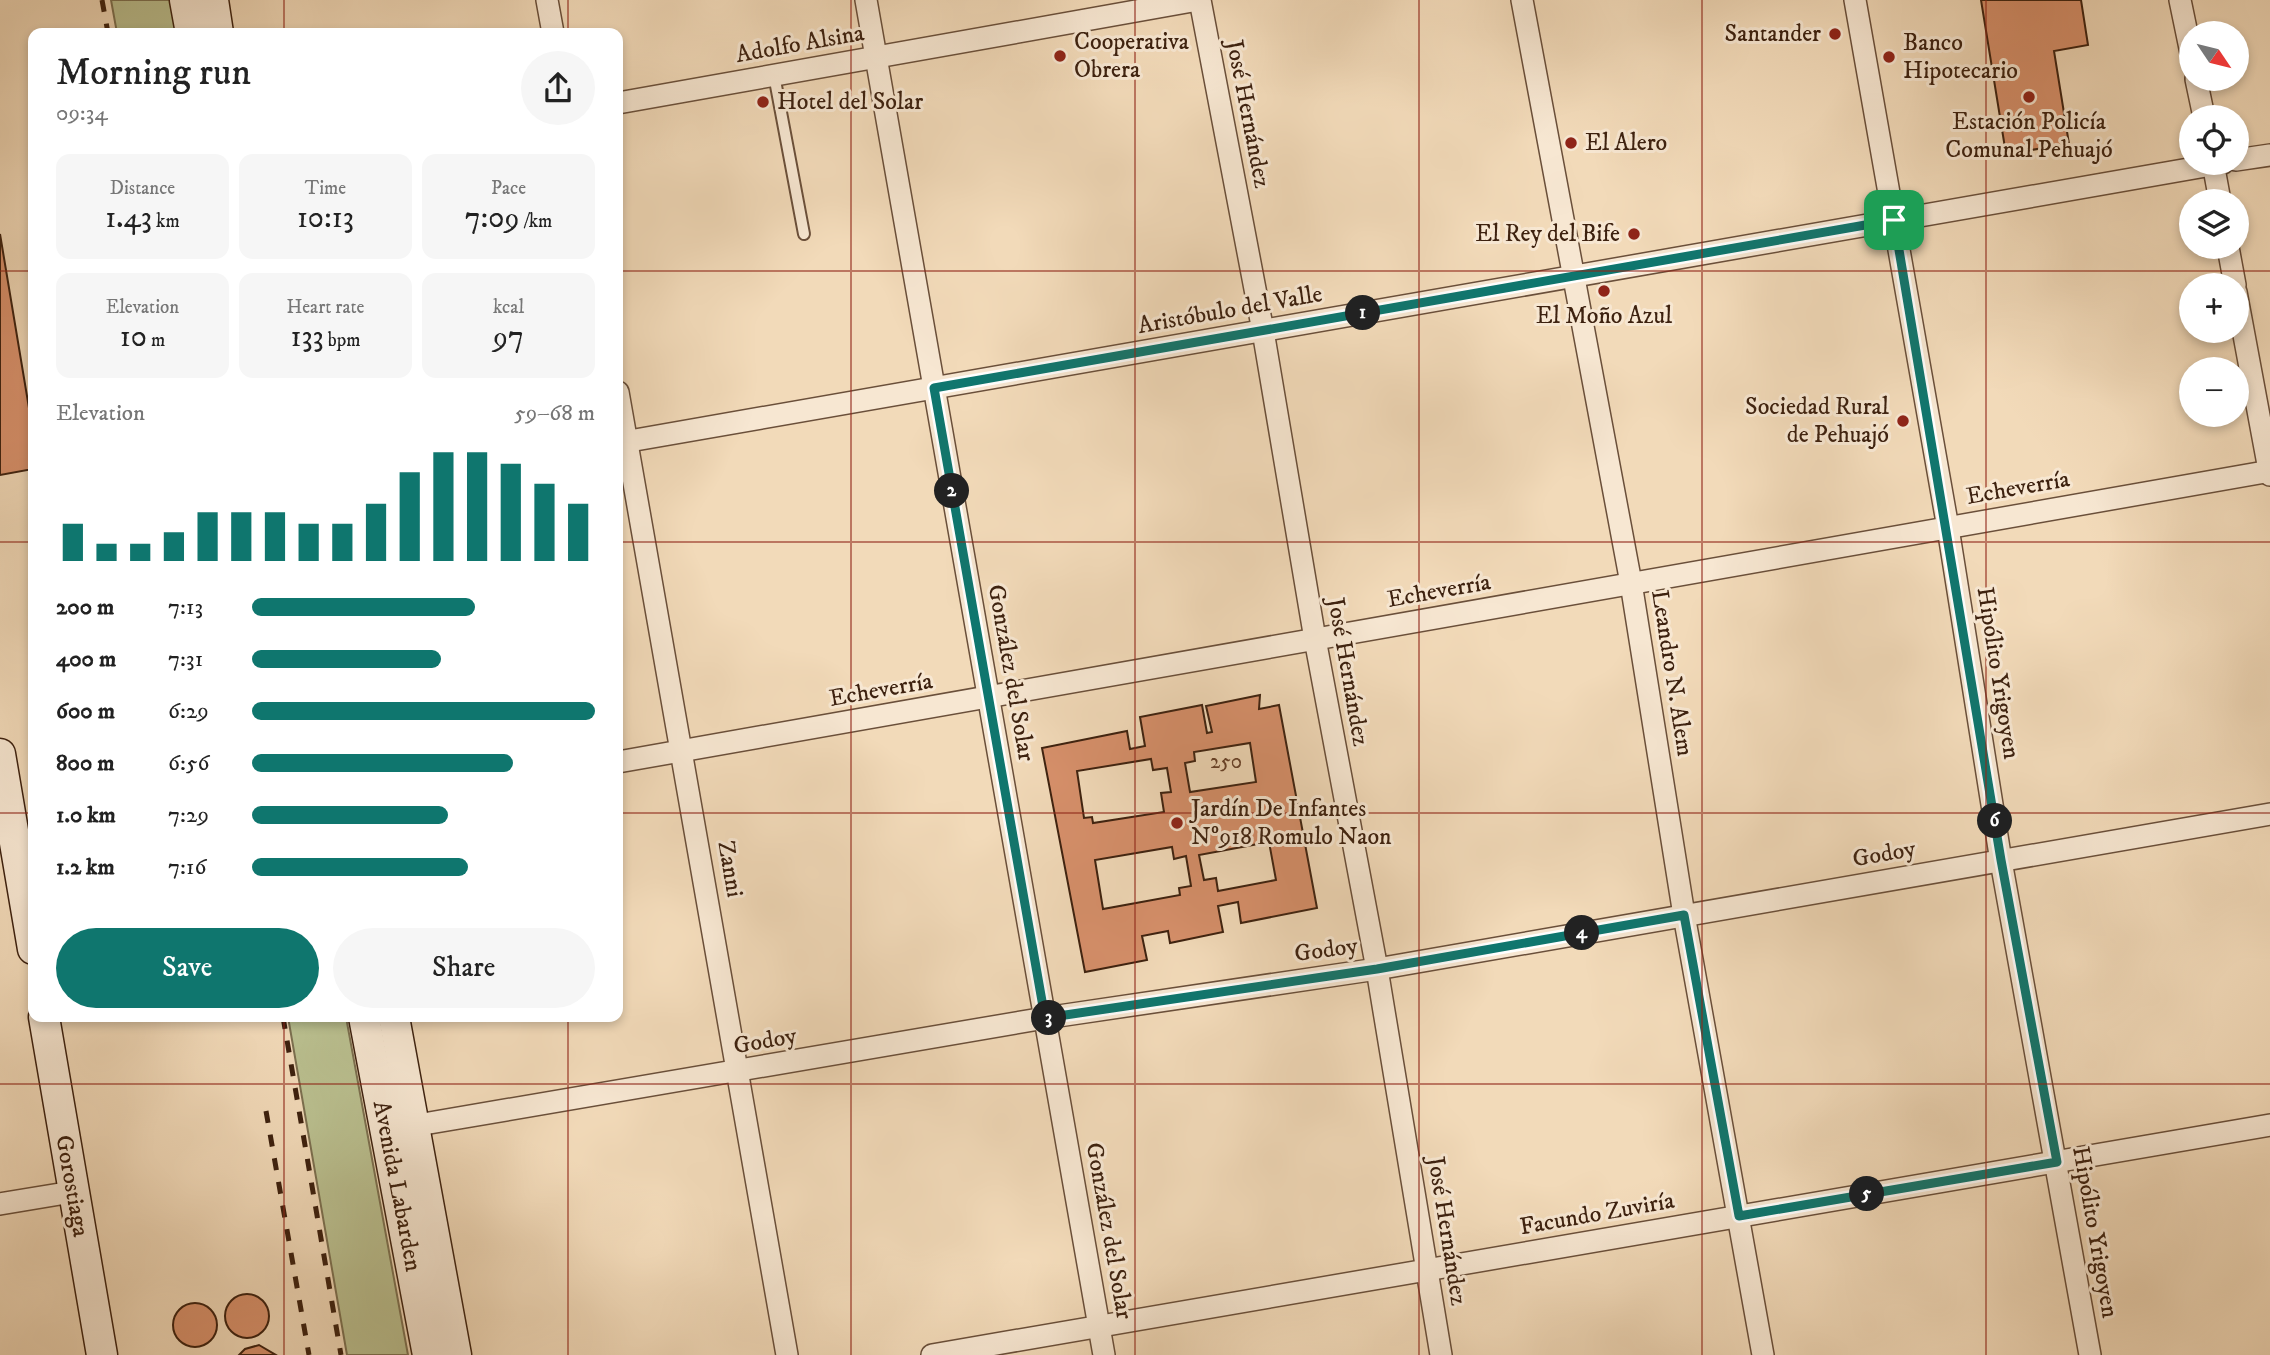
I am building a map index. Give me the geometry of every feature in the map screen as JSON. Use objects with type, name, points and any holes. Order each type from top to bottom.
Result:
[{"type":"main road","points":[[185,0],[190,28]]},
{"type":"main road","points":[[213,0],[217,28]]},
{"type":"main road","points":[[0,754],[28,922]]},
{"type":"main road","name":"Gorostiaga","points":[[45,1022],[102,1355]]},
{"type":"main road","name":"Avenida Labarden","points":[[366,1022],[400,1128],[456,1355]]},
{"type":"main road","name":"Avenida Labarden","points":[[394,1022],[400,1128],[428,1355]]},
{"type":"street","points":[[547,0],[552,28]]},
{"type":"street","name":"González del Solar","points":[[866,0],[1104,1355]]},
{"type":"street","name":"Adolfo Alsina","points":[[623,102],[1199,0]]},
{"type":"street","name":"José Hernández","points":[[1199,0],[1263,331],[1315,639],[1377,969],[1441,1355]]},
{"type":"street","name":"Leandro N. Alem","points":[[1522,0],[1576,276],[1631,583],[1684,915],[1763,1355]]},
{"type":"street","name":"Hipólito Yrigoyen","points":[[1855,0],[1948,528],[2001,860],[2090,1355]]},
{"type":"street","points":[[2180,0],[2184,21]]},
{"type":"street","points":[[2249,158],[2270,155]]},
{"type":"street","name":"Aristóbulo del Valle","points":[[623,442],[2179,170]]},
{"type":"street","points":[[2246,343],[2270,472]]},
{"type":"street","name":"Zanni","points":[[623,447],[683,751],[787,1355]]},
{"type":"street","name":"Echeverría","points":[[623,761],[2270,472]]},
{"type":"street","name":"Godoy","points":[[400,1128],[1045,1018],[1377,969],[2270,814]]},
{"type":"street","name":"Facundo Zuviría","points":[[932,1355],[2270,1125]]},
{"type":"street","points":[[0,1204],[72,1192]]},
{"type":"lane","points":[[774,75],[804,234]]},
{"type":"green space","points":[[111,0],[175,0],[180,28],[116,28]]},
{"type":"green space","points":[[289,1022],[347,1022],[408,1355],[347,1355]]},
{"type":"building","name":"Estación Policía Comunal Pehuajó","points":[[1981,0],[2081,0],[2088,45],[2054,51],[2069,144],[2006,154]]},
{"type":"building","points":[[0,234],[28,402],[28,470],[0,475]]},
{"type":"building","points":[[1260,695],[1259,709],[1279,705],[1317,908],[1241,923],[1238,902],[1218,906],[1223,932],[1170,943],[1168,931],[1142,936],[1147,960],[1085,972],[1042,748],[1127,731],[1130,749],[1145,746],[1140,717],[1202,705],[1207,733],[1212,732],[1206,706]],"holes":[[[1250,743],[1256,782],[1190,792],[1185,763],[1195,761],[1194,752]],[[1151,759],[1153,770],[1167,768],[1171,792],[1161,793],[1164,812],[1093,823],[1092,817],[1084,818],[1077,771]],[[1269,842],[1276,880],[1218,891],[1216,878],[1204,880],[1199,855]],[[1172,847],[1174,859],[1186,856],[1191,886],[1179,888],[1180,895],[1103,909],[1095,860]]]},
{"type":"building","points":[[247,1294],[256,1295],[263,1300],[268,1307],[268,1325],[263,1332],[256,1337],[247,1338],[238,1337],[231,1332],[226,1325],[225,1316],[226,1307],[231,1300],[238,1295]]},
{"type":"building","points":[[195,1303],[204,1304],[211,1309],[216,1316],[216,1334],[211,1341],[204,1346],[195,1347],[186,1346],[179,1341],[174,1334],[173,1325],[174,1316],[179,1309],[186,1304]]},
{"type":"building","points":[[259,1345],[276,1355],[239,1355],[245,1349]]},
{"type":"railway","points":[[102,0],[107,28]]},
{"type":"railway","points":[[284,1022],[341,1355]]},
{"type":"railway","points":[[266,1111],[309,1355]]},
{"type":"place","name":"Santander","points":[[1835,34]]},
{"type":"place","name":"Cooperativa Obrera","points":[[1060,56]]},
{"type":"place","name":"Banco Hipotecario","points":[[1889,57]]},
{"type":"place","name":"Estación Policía Comunal Pehuajó","points":[[2029,97]]},
{"type":"place","name":"Hotel del Solar","points":[[763,102]]},
{"type":"place","name":"El Alero","points":[[1571,143]]},
{"type":"place","name":"El Rey del Bife","points":[[1634,234]]},
{"type":"place","name":"El Moño Azul","points":[[1604,291]]},
{"type":"place","name":"Sociedad Rural de Pehuajó","points":[[1903,421]]},
{"type":"place","name":"Jardín De Infantes Nº918 Romulo Naon","points":[[1177,823]]},
{"type":"route","points":[[1894,220],[1948,528],[2001,860],[2057,1162],[1739,1216],[1684,915],[1377,969],[1045,1018],[934,388],[1894,220]]}]
